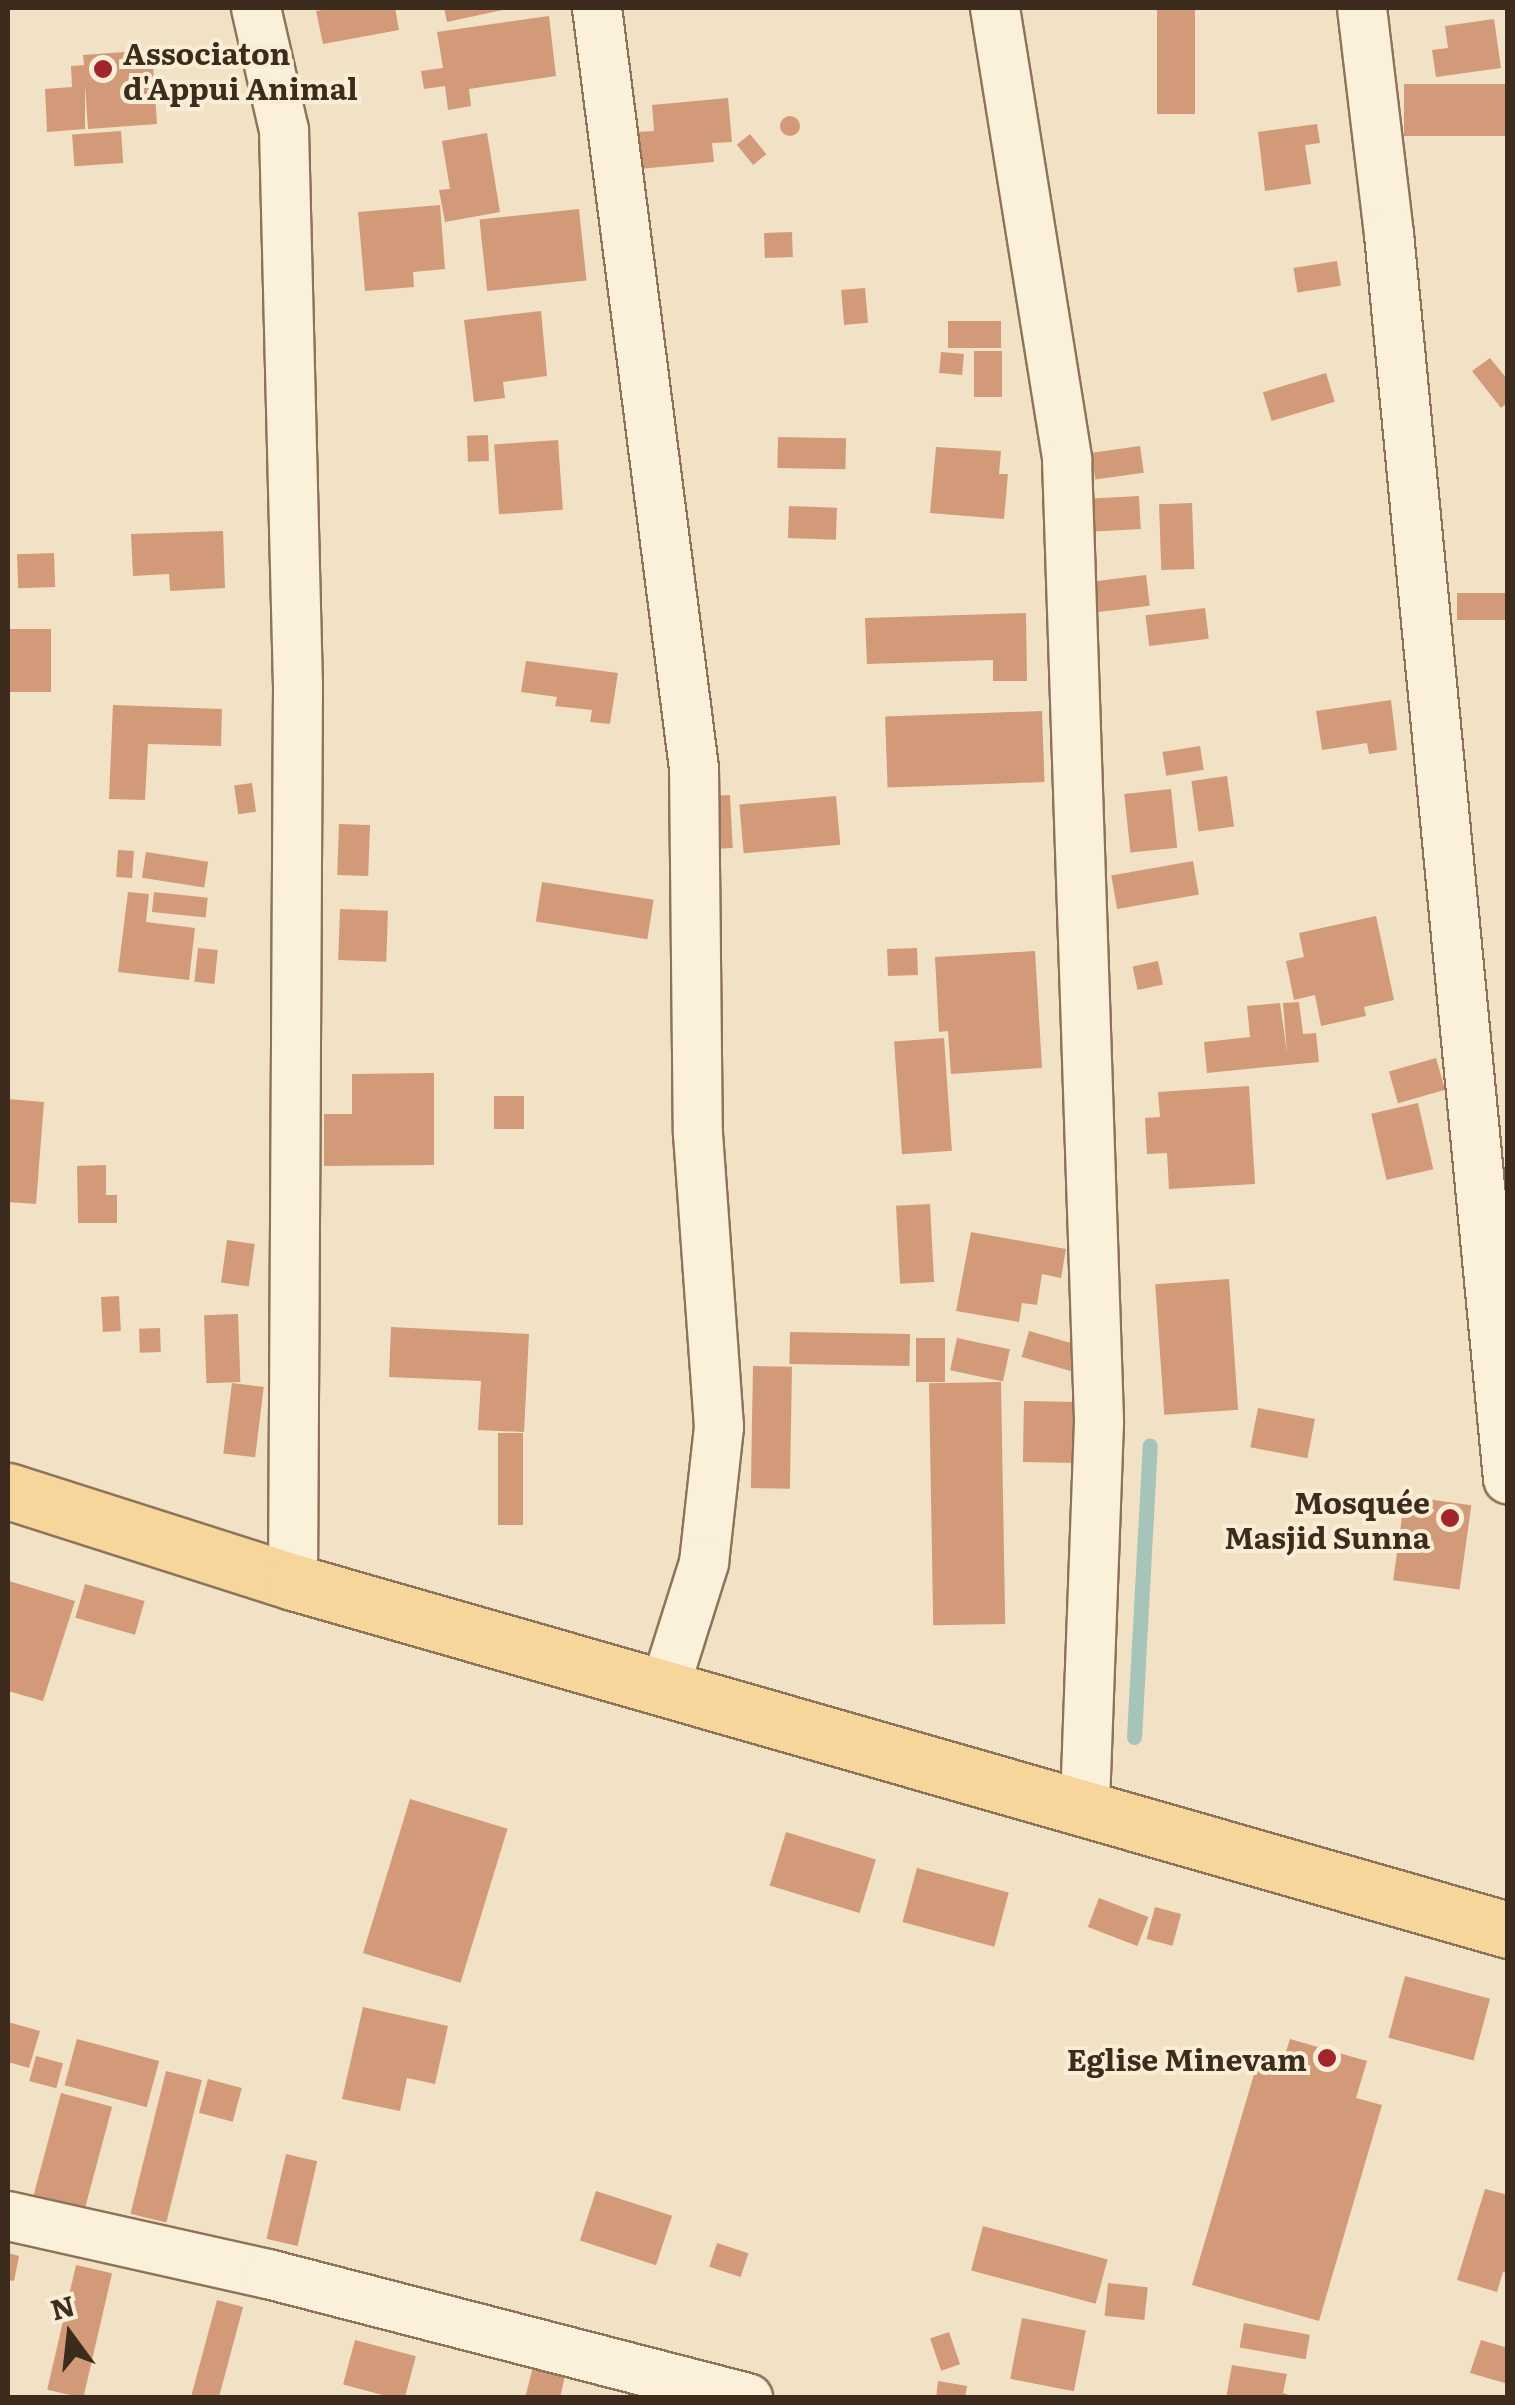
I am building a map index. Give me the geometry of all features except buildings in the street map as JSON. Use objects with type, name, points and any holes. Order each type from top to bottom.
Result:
[{"type":"main road","points":[[8,1490],[293,1582],[1508,1930]]},
{"type":"street","points":[[256,8],[284,130],[298,686],[293,1582]]},
{"type":"street","points":[[597,8],[694,768],[698,1134],[719,1427],[704,1563],[664,1690]]},
{"type":"street","points":[[995,8],[1067,460],[1099,1422],[1085,1810]]},
{"type":"street","points":[[1362,8],[1390,254],[1508,1478]]},
{"type":"street","points":[[8,2216],[268,2274],[748,2398]]},
{"type":"waterway","points":[[1134,1737],[1150,1445]]},
{"type":"place","name":"Associaton d'Appui Animal","points":[[103,69]]},
{"type":"place","name":"Mosquée Masjid Sunna","points":[[1450,1518]]},
{"type":"place","name":"Eglise Minevam","points":[[1327,2058]]}]
